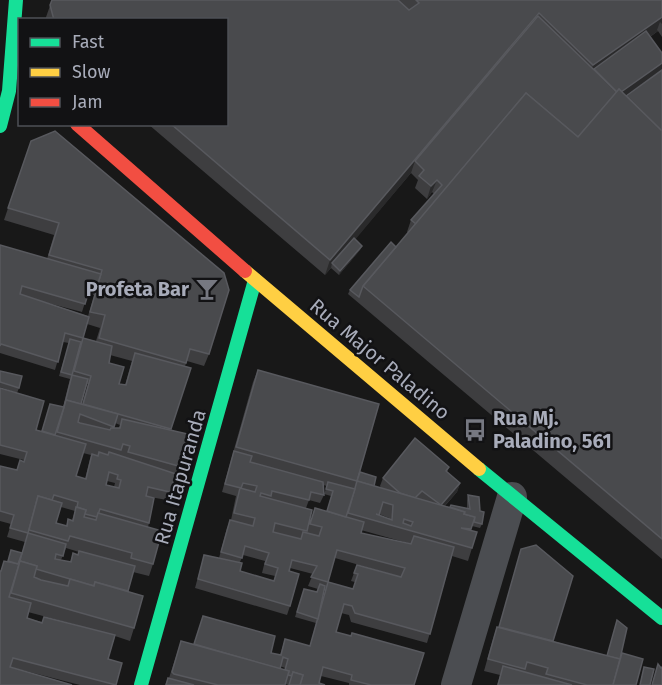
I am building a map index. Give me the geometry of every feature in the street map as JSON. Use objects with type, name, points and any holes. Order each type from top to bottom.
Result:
[{"type":"main road","points":[[0,126],[9,91],[16,0]]},
{"type":"main road","name":"Rua Major Paladino","points":[[79,126],[255,280],[512,497],[662,618]]},
{"type":"main road","name":"Rua Itapuranda","points":[[141,685],[255,280]]},
{"type":"street","points":[[456,685],[512,497]]},
{"type":"building","points":[[52,0],[398,0],[409,10],[419,3],[416,0],[662,0],[662,17],[593,65],[539,13],[330,260],[173,126],[228,126],[228,18],[53,18],[50,5]]},
{"type":"building","points":[[538,16],[617,92],[578,137],[526,93],[416,224],[411,220],[442,185],[437,180],[431,186],[419,176],[424,170],[415,161]]},
{"type":"building","points":[[646,31],[662,53],[662,63],[621,92],[619,89],[617,92],[594,69]]},
{"type":"building","points":[[662,70],[662,131],[626,96]]},
{"type":"building","points":[[619,89],[662,131],[662,539],[363,286],[526,93],[578,137]]},
{"type":"building","points":[[55,131],[224,273],[229,290],[209,354],[190,349],[186,363],[99,338],[105,315],[90,312],[102,270],[49,255],[59,223],[8,208],[31,141]]},
{"type":"building","points":[[354,238],[362,246],[340,271],[332,263]]},
{"type":"building","points":[[391,242],[396,247],[363,286],[359,297],[350,290]]},
{"type":"building","points":[[0,245],[101,274],[97,286],[91,284],[85,304],[22,286],[20,294],[89,317],[83,338],[65,333],[58,362],[1,344],[0,346]]},
{"type":"building","points":[[83,338],[112,346],[109,363],[124,367],[119,384],[126,385],[135,353],[191,368],[171,429],[83,404],[91,376],[74,371]]},
{"type":"building","points":[[70,339],[81,342],[72,375],[61,372]]},
{"type":"building","points":[[258,370],[379,404],[357,481],[236,447]]},
{"type":"building","points":[[0,371],[22,376],[19,388],[0,382]]},
{"type":"building","points":[[72,375],[88,379],[81,404],[66,400],[64,407]]},
{"type":"building","points":[[0,388],[44,401],[36,430],[86,444],[76,476],[86,479],[92,454],[98,456],[99,452],[108,455],[109,452],[176,474],[170,492],[148,487],[146,496],[154,498],[149,523],[100,509],[97,517],[85,514],[86,510],[77,507],[78,502],[54,495],[52,500],[38,496],[28,533],[10,528],[14,515],[0,511],[0,466],[17,470],[20,460],[24,462],[27,452],[0,445]],"holes":[[[109,472],[118,475],[117,479],[121,480],[119,488],[106,485]]]},
{"type":"building","points":[[66,400],[118,414],[114,427],[80,414],[78,422],[80,423],[110,430],[120,428],[122,419],[192,435],[182,467],[128,452],[130,446],[123,444],[121,450],[57,432]]},
{"type":"building","points":[[50,404],[64,407],[55,435],[42,431]]},
{"type":"building","points":[[415,438],[449,467],[446,471],[460,483],[441,505],[422,491],[415,498],[400,493],[383,478]]},
{"type":"building","points":[[234,451],[252,456],[250,462],[323,482],[324,495],[311,492],[309,500],[272,491],[271,496],[261,493],[260,496],[312,510],[307,531],[275,523],[273,532],[301,539],[303,532],[319,536],[322,527],[310,524],[315,508],[364,522],[361,533],[411,544],[414,536],[454,547],[430,634],[355,613],[352,606],[344,604],[336,632],[351,636],[352,633],[424,653],[414,685],[371,685],[351,680],[352,675],[323,667],[319,683],[325,685],[300,685],[303,675],[293,672],[292,676],[288,675],[289,671],[285,670],[288,659],[283,657],[280,669],[194,644],[203,616],[275,636],[271,653],[281,655],[285,639],[310,646],[328,582],[311,577],[317,566],[292,560],[289,571],[299,574],[290,606],[198,579],[204,555],[242,563],[240,571],[274,581],[278,568],[265,564],[269,553],[245,546],[242,558],[221,552],[230,520],[253,526],[255,518],[234,513],[240,488],[255,492],[257,486],[243,483],[241,488],[225,484]],"holes":[[[337,550],[405,568],[401,577],[357,565],[354,573],[358,574],[353,589],[328,582]]]},
{"type":"building","points":[[360,472],[376,477],[374,486],[357,481]]},
{"type":"building","points":[[357,481],[465,512],[464,514],[475,517],[471,529],[461,528],[477,532],[472,548],[348,513]],"holes":[[[383,502],[393,505],[392,520],[376,514],[379,515]],[[404,519],[413,522],[411,526],[403,523]]]},
{"type":"building","points":[[328,482],[355,489],[346,517],[327,511],[333,491],[326,489]]},
{"type":"building","points":[[468,495],[479,497],[480,511],[484,512],[482,524],[474,522],[475,517],[450,507],[451,505],[470,509]]},
{"type":"building","points":[[38,496],[62,503],[56,523],[67,526],[68,519],[73,521],[76,507],[86,510],[84,517],[96,520],[98,513],[162,531],[153,564],[131,558],[132,553],[70,536],[68,541],[29,530]]},
{"type":"building","points":[[28,533],[66,544],[63,556],[56,554],[55,559],[71,562],[73,553],[78,555],[79,551],[135,566],[128,591],[95,582],[94,586],[36,569],[37,566],[20,561],[9,597],[31,603],[27,618],[42,623],[44,617],[115,635],[108,659],[122,663],[116,685],[13,658],[10,667],[72,685],[0,685],[0,571],[4,561],[19,564]]},
{"type":"building","points":[[536,545],[573,576],[553,641],[499,627],[521,549]]},
{"type":"building","points":[[11,550],[22,553],[18,564],[8,561]]},
{"type":"building","points":[[20,561],[37,566],[34,577],[41,580],[68,586],[70,579],[94,586],[95,582],[143,596],[134,628],[11,593]]},
{"type":"building","points":[[320,584],[325,586],[318,619],[297,612],[304,589],[317,592]]},
{"type":"building","points":[[617,620],[627,628],[620,659],[607,656]]},
{"type":"building","points":[[497,627],[620,659],[613,685],[587,685],[546,674],[548,668],[527,662],[525,669],[488,659]]},
{"type":"building","points":[[181,641],[289,671],[285,685],[218,685],[174,674],[172,672]]},
{"type":"building","points":[[622,653],[643,659],[636,685],[613,685]]},
{"type":"building","points":[[658,664],[662,667],[662,685],[652,685]]},
{"type":"building","points":[[503,666],[572,685],[498,685]]},
{"type":"building","points":[[644,667],[654,669],[650,685],[640,685]]},
{"type":"building","points":[[293,672],[303,675],[300,685],[289,685]]},
{"type":"building","points":[[168,678],[194,685],[166,685]]},
{"type":"traffic: fast","points":[[0,126],[9,91],[16,0]]},
{"type":"traffic: fast","points":[[141,685],[255,280]]},
{"type":"traffic: fast","points":[[479,469],[662,618]]},
{"type":"traffic: slow","points":[[245,271],[479,469]]},
{"type":"traffic: jam","points":[[79,126],[245,271]]},
{"type":"place","name":"Profeta Bar","points":[[207,289]]},
{"type":"place","name":"Rua Mj. Paladino, 561","points":[[475,430]]}]
